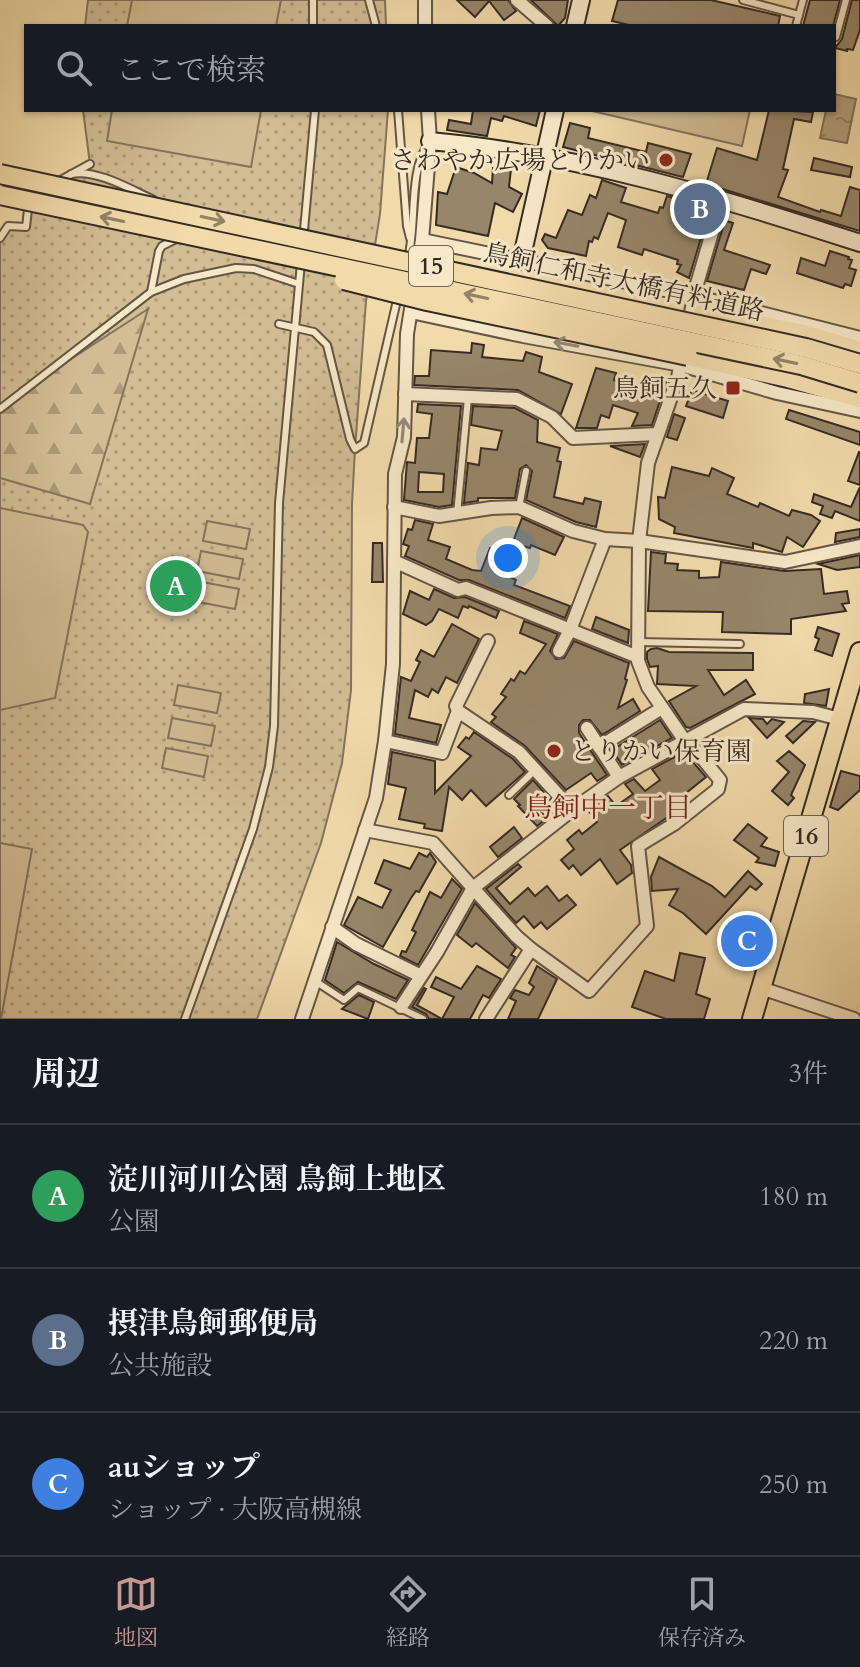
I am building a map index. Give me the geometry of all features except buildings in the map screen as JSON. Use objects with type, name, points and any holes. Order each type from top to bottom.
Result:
[{"type":"main road","name":"鳥飼仁和寺大橋有料道路","points":[[3,170],[806,348],[860,364]]},
{"type":"main road","name":"鳥飼仁和寺大橋有料道路","points":[[0,195],[801,365],[860,383]]},
{"type":"main road","points":[[261,229],[275,226],[430,255],[808,335],[860,351]]},
{"type":"main road","points":[[257,249],[265,259],[427,301],[685,361],[788,378],[860,398]]},
{"type":"main road","name":"16","points":[[752,1019],[860,652]]},
{"type":"street","points":[[425,0],[425,24]]},
{"type":"street","points":[[517,0],[545,24]]},
{"type":"street","points":[[575,24],[581,0]]},
{"type":"street","points":[[302,1016],[376,798],[385,741],[393,664],[395,474],[404,437],[417,242],[430,141],[428,112]]},
{"type":"street","points":[[515,334],[521,261],[555,112]]},
{"type":"street","points":[[430,141],[544,157],[722,198],[860,243]]},
{"type":"street","points":[[365,830],[433,843],[531,949],[589,991],[647,926],[638,846],[674,824],[718,789],[720,780],[685,741],[648,687],[638,657],[638,642],[639,541],[648,463],[685,361],[694,296],[722,198]]},
{"type":"street","points":[[417,242],[694,296],[860,338]]},
{"type":"street","points":[[411,312],[515,334],[685,361],[777,393],[860,411]]},
{"type":"street","points":[[405,394],[517,399],[552,417],[573,438],[657,434]]},
{"type":"street","points":[[394,507],[439,516],[519,507],[573,531],[605,539],[785,562],[860,546]]},
{"type":"street","points":[[559,651],[605,539]]},
{"type":"street","points":[[394,561],[458,590],[466,588],[638,657]]},
{"type":"street","points":[[385,741],[442,753],[458,711],[456,706],[488,641]]},
{"type":"street","points":[[599,747],[662,708]]},
{"type":"street","points":[[401,1007],[473,888],[619,777],[744,709],[813,712],[840,719]]},
{"type":"street","points":[[458,711],[519,752],[572,810]]},
{"type":"street","points":[[587,728],[619,777]]},
{"type":"street","points":[[332,927],[356,944],[421,976]]},
{"type":"street","points":[[486,1019],[531,949]]},
{"type":"street","points":[[761,988],[854,1019]]},
{"type":"lane","points":[[313,0],[313,24]]},
{"type":"lane","points":[[369,0],[375,24]]},
{"type":"lane","points":[[743,0],[799,15]]},
{"type":"lane","points":[[797,24],[803,0]]},
{"type":"lane","points":[[836,37],[846,0]]},
{"type":"lane","points":[[185,1019],[253,829],[269,767],[274,726],[279,503],[315,112]]},
{"type":"lane","points":[[279,324],[314,332],[327,345],[355,449],[364,443],[382,360],[417,242],[407,226],[398,112]]},
{"type":"lane","points":[[30,192],[45,189],[90,164]]},
{"type":"lane","points":[[3,170],[30,192]]},
{"type":"lane","points":[[71,174],[93,175],[183,211],[176,239],[159,251],[151,292]]},
{"type":"lane","points":[[0,238],[8,226],[26,227],[30,192]]},
{"type":"lane","points":[[0,409],[151,292],[184,279],[236,268],[254,269],[299,284]]},
{"type":"lane","points":[[457,514],[468,397]]},
{"type":"lane","points":[[519,507],[526,471]]},
{"type":"lane","points":[[638,642],[740,644]]},
{"type":"lane","points":[[509,795],[536,770]]},
{"type":"lane","points":[[314,980],[344,1000],[358,988],[423,1019]]},
{"type":"green space","points":[[88,0],[385,0],[386,24],[85,24]]},
{"type":"green space","points":[[132,0],[281,0],[276,24],[127,24]]},
{"type":"green space","points":[[83,112],[388,112],[380,214],[366,301],[355,449],[351,690],[342,763],[321,843],[257,1019],[0,1019],[0,235],[6,223],[25,224],[30,192],[45,189],[90,164]]},
{"type":"green space","points":[[112,112],[261,112],[251,167],[107,141]]},
{"type":"green space","points":[[597,112],[750,112],[742,146]]},
{"type":"green space","points":[[148,309],[90,504],[0,478],[0,405]]},
{"type":"green space","points":[[0,508],[83,525],[88,532],[55,698],[0,710]]},
{"type":"green space","points":[[207,521],[250,529],[246,549],[203,541]]},
{"type":"green space","points":[[201,551],[243,559],[239,579],[197,571]]},
{"type":"green space","points":[[197,581],[239,589],[235,609],[193,601]]},
{"type":"green space","points":[[178,685],[221,693],[217,713],[174,705]]},
{"type":"green space","points":[[172,718],[215,726],[211,746],[168,738]]},
{"type":"green space","points":[[166,748],[208,756],[204,777],[162,768]]},
{"type":"green space","points":[[0,843],[32,849],[1,1019],[0,1019]]},
{"type":"water","points":[[836,94],[856,99],[847,143],[820,138],[826,112],[836,112]]},
{"type":"place","name":"さわやか広場とりかい","points":[[666,160]]},
{"type":"place","name":"摂津鳥飼郵便局","points":[[700,209]]},
{"type":"place","name":"鳥飼五久","points":[[733,388]]},
{"type":"place","name":"淀川河川公園 鳥飼上地区","points":[[176,586]]},
{"type":"place","name":"とりかい保育園","points":[[554,751]]},
{"type":"place","name":"auショップ","points":[[747,941]]},
{"type":"district","name":"鳥飼中一丁目","points":[[608,808]]}]
